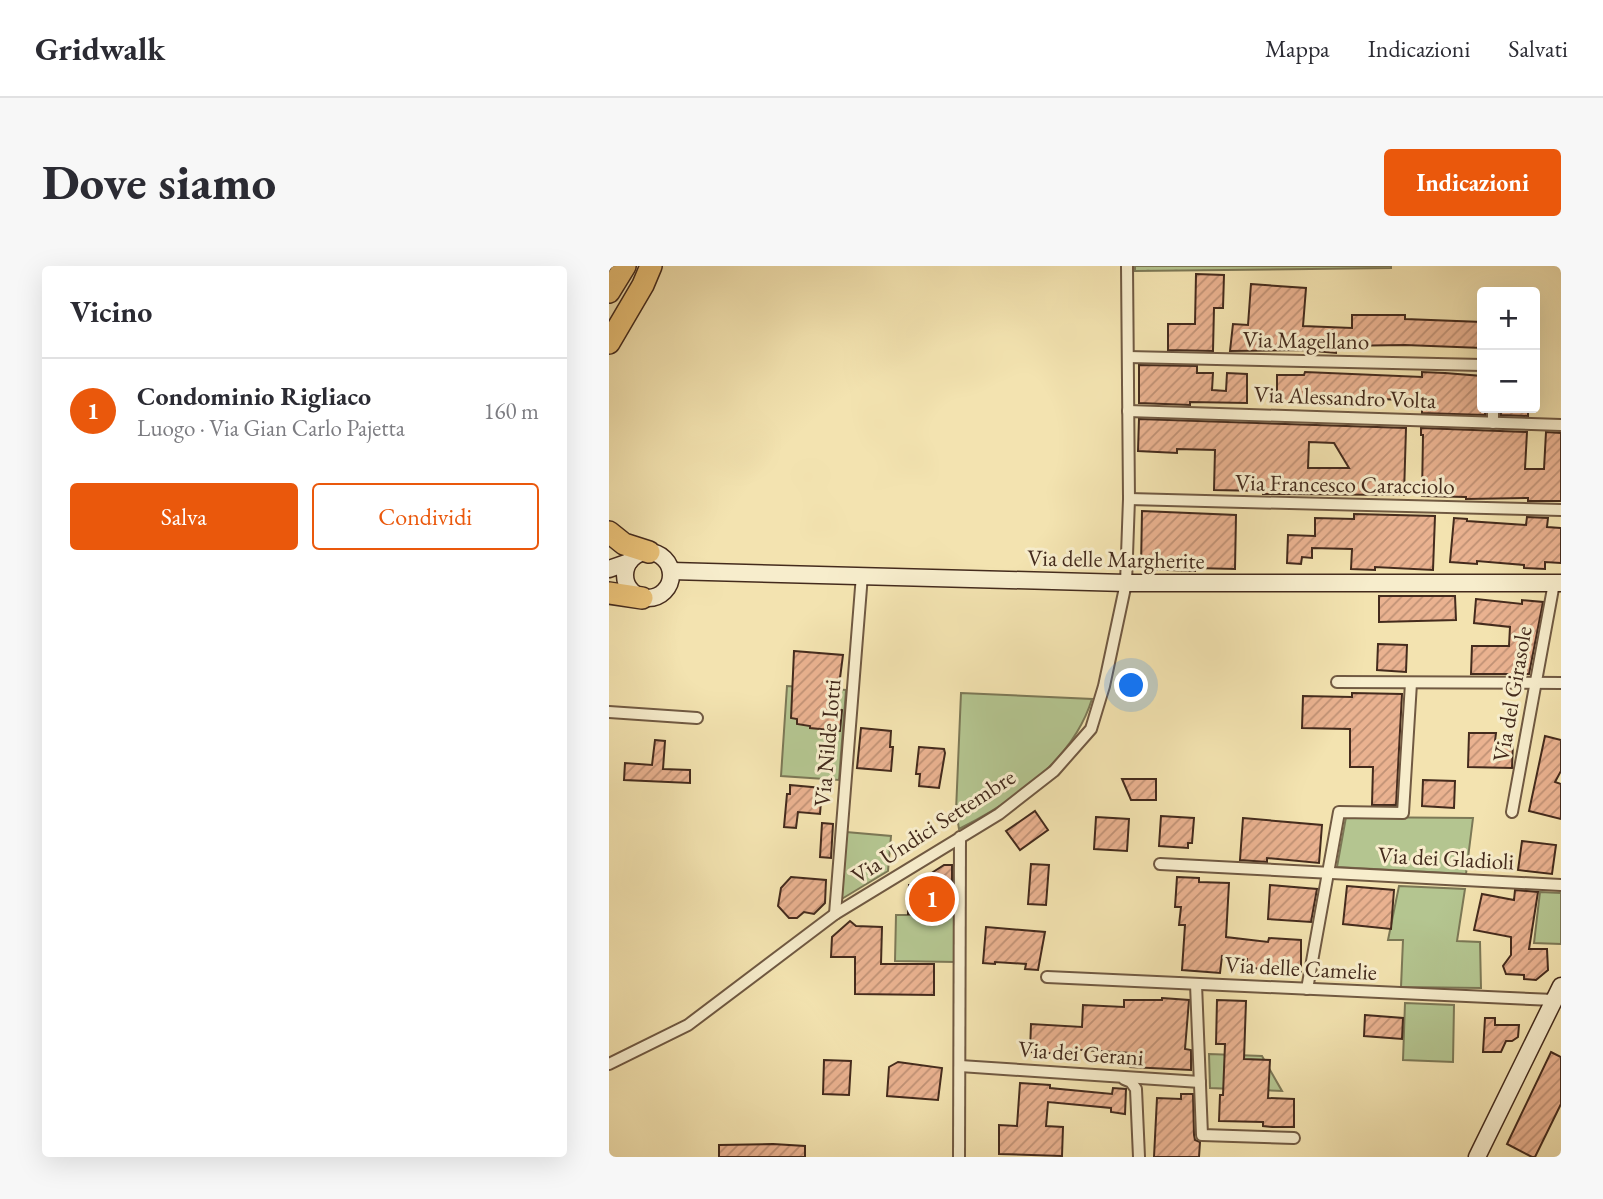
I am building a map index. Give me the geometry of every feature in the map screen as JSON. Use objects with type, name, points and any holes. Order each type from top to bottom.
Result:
[{"type":"highway","points":[[609,292],[625,266]]},
{"type":"highway","points":[[609,328],[649,266]]},
{"type":"highway","points":[[609,343],[643,285],[649,266]]},
{"type":"highway","points":[[609,532],[624,544],[649,552]]},
{"type":"highway","points":[[617,588],[642,598]]},
{"type":"street","name":"Via Undici Settembre","points":[[609,1064],[688,1025],[835,914],[999,814],[1054,771],[1091,729],[1104,686],[1126,583],[1129,499],[1127,266]]},
{"type":"street","name":"Via Magellano","points":[[1128,357],[1477,365]]},
{"type":"street","name":"Via Alessandro Volta","points":[[1128,411],[1561,425]]},
{"type":"street","points":[[1493,413],[1493,423]]},
{"type":"street","name":"Via Francesco Caracciolo","points":[[1129,499],[1561,510]]},
{"type":"street","points":[[609,569],[629,562],[641,553],[649,552],[663,558],[671,571],[671,579],[664,592],[650,599],[642,598]]},
{"type":"street","points":[[609,579],[617,588],[629,562]]},
{"type":"street","name":"Via delle Margherite","points":[[671,571],[1126,583],[1557,583]]},
{"type":"street","name":"Via Nilde Iotti","points":[[835,914],[862,575]]},
{"type":"street","name":"Via del Girasole","points":[[1512,812],[1535,683],[1557,583]]},
{"type":"street","points":[[1337,682],[1561,683]]},
{"type":"street","points":[[1307,989],[1339,811],[1403,813],[1411,683]]},
{"type":"street","points":[[609,712],[697,718]]},
{"type":"street","points":[[959,1157],[960,837]]},
{"type":"street","name":"Via dei Gladioli","points":[[1160,864],[1561,885]]},
{"type":"street","name":"Via delle Camelie","points":[[1047,977],[1307,989],[1557,993]]},
{"type":"street","points":[[1196,984],[1202,1135],[1294,1138]]},
{"type":"street","points":[[1477,1157],[1557,993]]},
{"type":"street","name":"Via dei Gerani","points":[[960,1066],[1200,1083]]},
{"type":"street","points":[[1117,1077],[1135,1085],[1139,1157]]},
{"type":"green space","points":[[1135,266],[1391,266],[1391,268],[1135,271]]},
{"type":"green space","points":[[787,686],[846,690],[839,780],[781,776]]},
{"type":"green space","points":[[961,693],[1092,699],[1071,741],[1039,777],[1000,806],[959,829],[956,811]]},
{"type":"green space","points":[[1346,817],[1473,818],[1466,874],[1337,867]]},
{"type":"green space","points":[[846,832],[891,836],[888,871],[840,900]]},
{"type":"green space","points":[[1399,886],[1465,889],[1457,941],[1480,942],[1481,988],[1401,987],[1403,940],[1388,940]]},
{"type":"green space","points":[[1540,892],[1561,893],[1561,944],[1534,943]]},
{"type":"green space","points":[[896,915],[955,915],[955,962],[895,961]]},
{"type":"green space","points":[[1405,1003],[1454,1005],[1453,1062],[1403,1060]]},
{"type":"green space","points":[[1209,1054],[1262,1056],[1282,1091],[1210,1088]]},
{"type":"building","points":[[1196,274],[1224,275],[1223,308],[1214,308],[1213,351],[1168,350],[1168,324],[1195,324]]},
{"type":"building","points":[[1251,284],[1306,288],[1303,326],[1352,328],[1352,315],[1405,315],[1405,319],[1477,322],[1477,348],[1405,345],[1336,346],[1336,353],[1303,350],[1230,351],[1233,324],[1248,325]]},
{"type":"building","points":[[1139,365],[1197,366],[1197,373],[1213,373],[1212,390],[1226,391],[1227,373],[1247,374],[1247,403],[1139,403]]},
{"type":"building","points":[[1305,372],[1422,377],[1422,372],[1477,376],[1477,413],[1485,415],[1422,413],[1422,401],[1360,398],[1359,402],[1277,401],[1277,375],[1304,375]]},
{"type":"building","points":[[1501,413],[1528,413],[1528,416]]},
{"type":"building","points":[[1139,419],[1406,428],[1404,495],[1263,494],[1263,491],[1214,490],[1215,450],[1177,449],[1177,453],[1138,451]],"holes":[[[1309,442],[1334,443],[1349,468],[1308,468]]]},
{"type":"building","points":[[1421,428],[1527,432],[1525,469],[1544,469],[1546,432],[1561,433],[1561,501],[1422,496]]},
{"type":"building","points":[[1142,511],[1236,515],[1235,569],[1141,569]]},
{"type":"building","points":[[1354,514],[1435,516],[1433,570],[1375,567],[1375,570],[1351,569],[1352,549],[1312,548],[1312,558],[1302,557],[1301,564],[1287,563],[1288,535],[1315,536],[1315,518],[1354,519]]},
{"type":"building","points":[[1527,517],[1548,518],[1547,527],[1561,528],[1561,563],[1545,562],[1545,569],[1477,561],[1477,564],[1450,562],[1454,518],[1526,525]]},
{"type":"building","points":[[1379,596],[1455,596],[1456,620],[1379,622]]},
{"type":"building","points":[[1476,599],[1522,604],[1522,600],[1543,602],[1529,674],[1471,674],[1472,646],[1509,646],[1510,627],[1474,623]]},
{"type":"building","points":[[1378,644],[1407,645],[1406,672],[1377,670]]},
{"type":"building","points":[[794,651],[843,655],[836,709],[842,710],[840,731],[810,728],[797,724],[797,719],[791,718]]},
{"type":"building","points":[[1352,693],[1402,694],[1396,805],[1372,805],[1373,767],[1350,767],[1350,729],[1302,728],[1303,696],[1352,697]]},
{"type":"building","points":[[861,728],[891,731],[891,771],[857,768]]},
{"type":"building","points":[[1469,733],[1496,733],[1495,741],[1513,742],[1512,768],[1468,767]]},
{"type":"building","points":[[1545,736],[1561,740],[1561,771],[1555,782],[1561,784],[1561,819],[1529,811]]},
{"type":"building","points":[[655,740],[665,741],[663,769],[690,770],[690,783],[624,780],[625,763],[652,765]]},
{"type":"building","points":[[919,747],[944,749],[939,788],[919,786],[920,774],[916,774]]},
{"type":"building","points":[[1122,779],[1156,779],[1156,800],[1131,800]]},
{"type":"building","points":[[1423,780],[1455,781],[1454,808],[1422,806]]},
{"type":"building","points":[[790,785],[822,788],[820,814],[798,812],[796,828],[784,827]]},
{"type":"building","points":[[1035,811],[1048,830],[1020,850],[1006,831]]},
{"type":"building","points":[[1161,816],[1194,818],[1192,843],[1188,843],[1188,848],[1159,846]]},
{"type":"building","points":[[1096,817],[1129,819],[1127,851],[1094,849]]},
{"type":"building","points":[[1243,818],[1322,825],[1319,863],[1267,858],[1267,862],[1240,860]]},
{"type":"building","points":[[822,823],[833,824],[831,858],[820,857]]},
{"type":"building","points":[[1522,841],[1556,845],[1552,874],[1518,870]]},
{"type":"building","points":[[1031,864],[1049,865],[1046,905],[1028,904]]},
{"type":"building","points":[[944,865],[952,865],[952,913],[908,914],[909,885]]},
{"type":"building","points":[[791,877],[826,880],[825,903],[814,914],[804,912],[797,918],[789,918],[778,906],[781,888]]},
{"type":"building","points":[[1177,877],[1199,878],[1199,882],[1229,883],[1226,937],[1268,942],[1269,938],[1301,940],[1301,972],[1259,969],[1246,966],[1247,959],[1222,956],[1220,973],[1182,970],[1185,925],[1179,925],[1181,907],[1175,907]]},
{"type":"building","points":[[1270,885],[1317,889],[1311,922],[1268,919]]},
{"type":"building","points":[[1347,886],[1394,890],[1391,929],[1343,924]]},
{"type":"building","points":[[1515,890],[1538,892],[1529,949],[1547,949],[1548,970],[1536,980],[1524,979],[1524,975],[1506,974],[1503,966],[1511,955],[1511,937],[1474,930],[1482,894],[1514,900]]},
{"type":"building","points":[[850,921],[856,926],[882,927],[881,964],[934,964],[934,995],[855,994],[855,957],[831,957],[832,937]]},
{"type":"building","points":[[986,927],[1045,932],[1038,970],[1025,969],[1026,964],[983,963]]},
{"type":"building","points":[[1124,1000],[1189,1000],[1185,1049],[1191,1050],[1191,1070],[1130,1067],[1130,1053],[1067,1049],[1066,1054],[1030,1052],[1031,1024],[1082,1027],[1083,1005],[1124,1007]]},
{"type":"building","points":[[1217,1000],[1246,1001],[1244,1059],[1270,1060],[1268,1098],[1294,1099],[1294,1127],[1263,1126],[1263,1122],[1219,1121],[1225,1044],[1216,1044]]},
{"type":"building","points":[[1365,1015],[1403,1018],[1402,1039],[1364,1036]]},
{"type":"building","points":[[1485,1018],[1495,1018],[1495,1025],[1519,1025],[1518,1037],[1506,1041],[1501,1052],[1483,1052]]},
{"type":"building","points":[[1551,1052],[1561,1057],[1561,1104],[1535,1157],[1532,1157],[1507,1144]]},
{"type":"building","points":[[824,1060],[851,1061],[849,1095],[823,1094]]},
{"type":"building","points":[[898,1062],[942,1068],[938,1100],[887,1096],[889,1067]]},
{"type":"building","points":[[1020,1083],[1112,1094],[1113,1088],[1126,1089],[1125,1114],[1111,1112],[1111,1108],[1048,1102],[1046,1126],[1063,1127],[1062,1156],[999,1154],[999,1125],[1017,1126]]},
{"type":"building","points":[[1181,1094],[1193,1094],[1194,1135],[1195,1140],[1200,1142],[1199,1157],[1154,1157],[1157,1098],[1181,1099]]},
{"type":"building","points":[[719,1145],[805,1146],[805,1157],[719,1157]]},
{"type":"place","name":"Condominio Rigliaco","points":[[932,899]]}]
